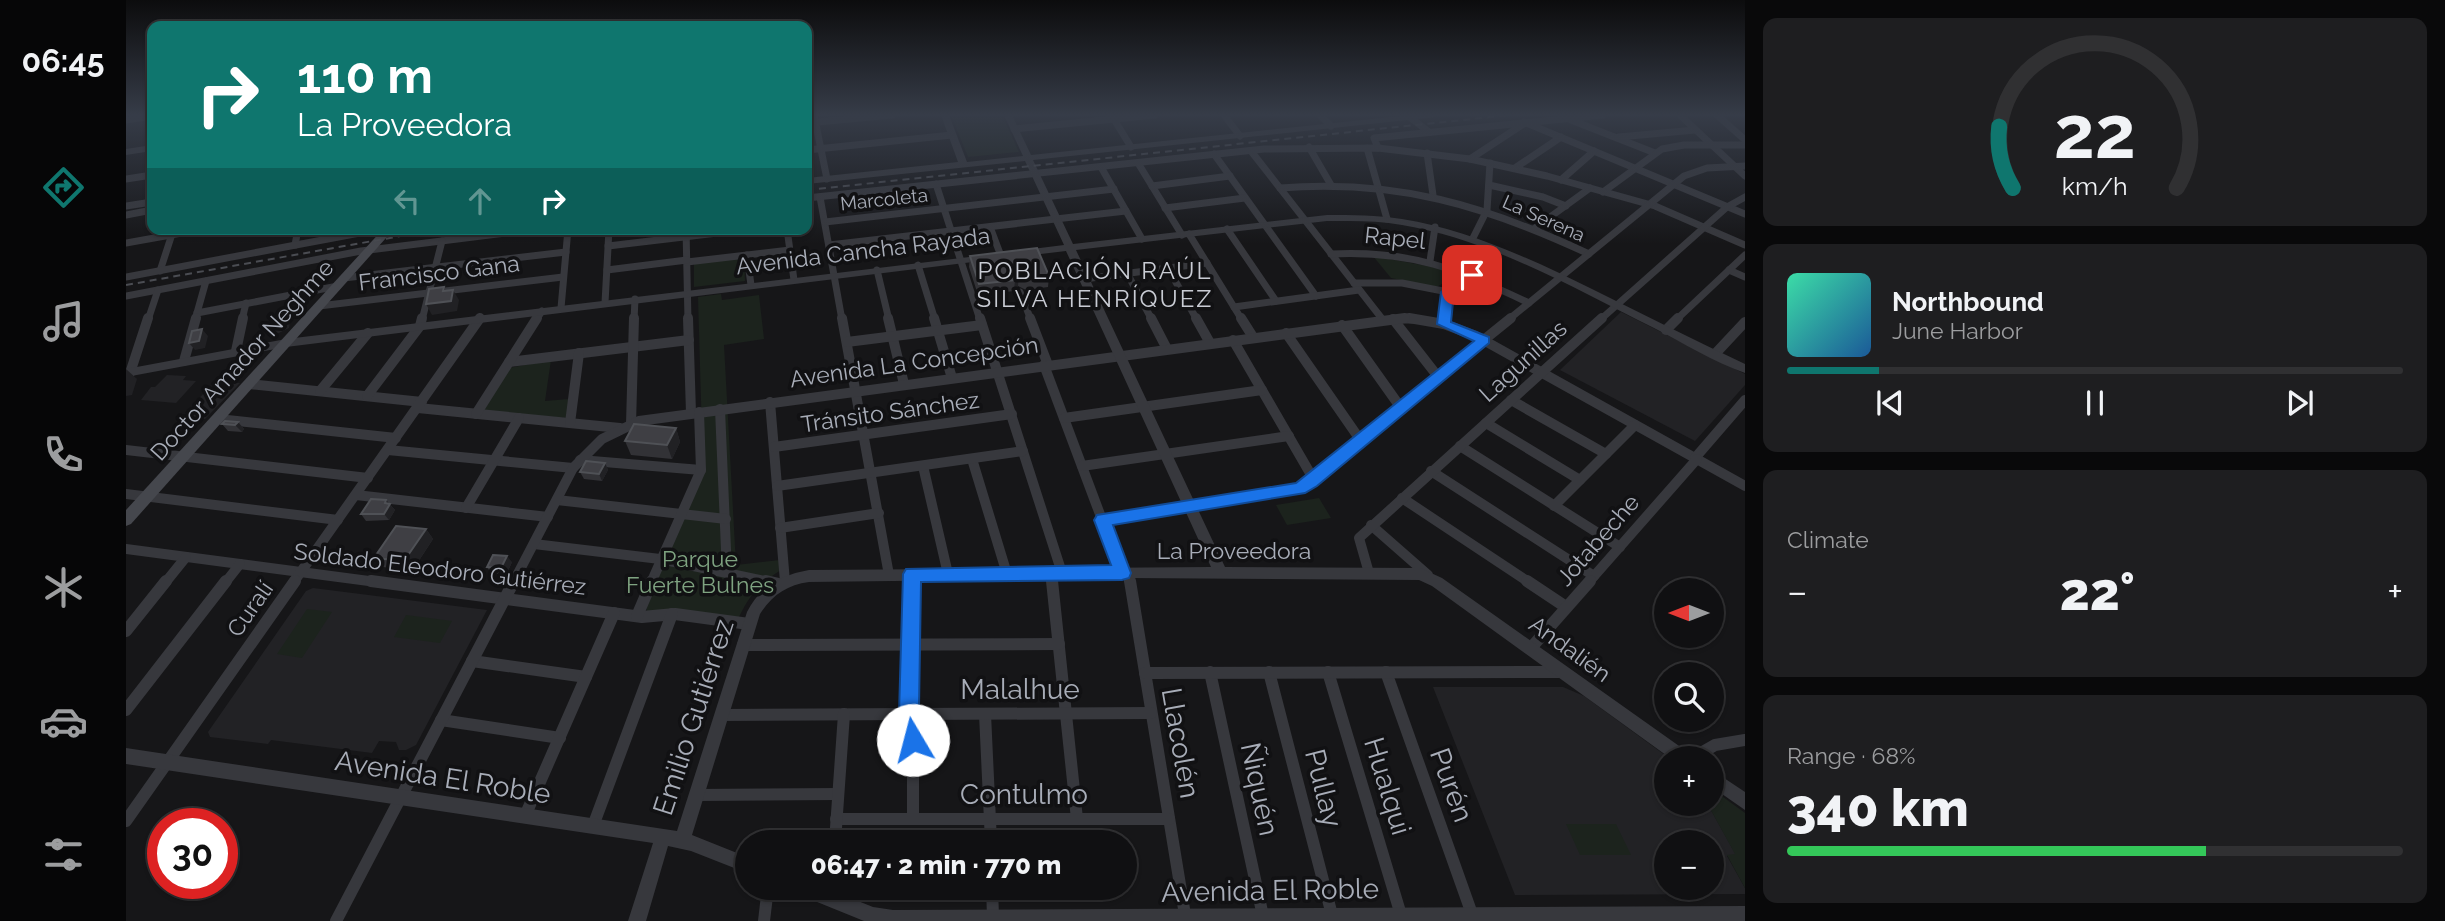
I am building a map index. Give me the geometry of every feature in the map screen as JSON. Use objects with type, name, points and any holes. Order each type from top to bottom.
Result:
[{"type":"main road","name":"Doctor Amador Neghme","points":[[126,520],[384,235]]},
{"type":"street","points":[[823,158],[827,178]]},
{"type":"street","points":[[961,158],[963,164]]},
{"type":"street","points":[[812,180],[1027,158],[1221,573]]},
{"type":"street","points":[[812,198],[1180,158]]},
{"type":"street","points":[[1217,158],[1316,296]]},
{"type":"street","points":[[1256,158],[1357,287],[1439,377]]},
{"type":"street","points":[[1316,158],[1331,184]]},
{"type":"street","points":[[1370,158],[1387,219]]},
{"type":"street","points":[[1428,158],[1433,195]]},
{"type":"street","points":[[1463,158],[1515,168],[1648,206],[1651,210],[1703,229],[1745,250],[1729,270],[1666,330]]},
{"type":"street","points":[[1515,168],[1530,158]]},
{"type":"street","points":[[1560,180],[1583,158]]},
{"type":"street","points":[[1610,158],[1745,214]]},
{"type":"street","points":[[1604,192],[1649,158]]},
{"type":"street","points":[[1725,158],[1745,176]]},
{"type":"street","points":[[1138,163],[1165,208],[1207,263],[1253,337]]},
{"type":"street","points":[[1473,238],[1487,210],[1490,163]]},
{"type":"street","points":[[1103,520],[1299,489],[1313,481],[1674,185],[1696,171],[1745,166]]},
{"type":"street","points":[[1101,167],[1142,239]]},
{"type":"street","points":[[126,179],[147,176]]},
{"type":"street","points":[[1152,186],[1230,176]]},
{"type":"street","points":[[936,184],[1012,414],[1057,573],[1059,644],[1077,819]]},
{"type":"street","name":"La Serena","points":[[1280,188],[1331,184],[1380,187],[1433,195],[1487,210],[1535,228],[1589,254]]},
{"type":"street","points":[[1489,185],[1543,197],[1566,206]]},
{"type":"street","points":[[1535,228],[1590,188]]},
{"type":"street","name":"Marcoleta","points":[[825,222],[1114,190]]},
{"type":"street","points":[[820,197],[889,575]]},
{"type":"street","name":"Lagunillas","points":[[1371,526],[1727,207],[1745,197]]},
{"type":"street","points":[[1165,208],[1245,198]]},
{"type":"street","points":[[126,206],[147,203]]},
{"type":"street","points":[[126,215],[147,211]]},
{"type":"street","points":[[829,245],[1126,211]]},
{"type":"street","name":"Avenida Cancha Rayada","points":[[128,373],[236,351],[368,332],[918,265],[1348,217],[1387,219],[1434,227],[1473,238],[1745,369]]},
{"type":"street","points":[[990,227],[1001,256]]},
{"type":"street","points":[[1430,261],[1434,227]]},
{"type":"street","points":[[1227,229],[1276,301]]},
{"type":"street","points":[[126,243],[159,235]]},
{"type":"street","points":[[160,271],[171,235]]},
{"type":"street","points":[[295,245],[297,235]]},
{"type":"street","points":[[126,277],[349,235]]},
{"type":"street","points":[[126,296],[370,250],[490,235]]},
{"type":"street","points":[[561,308],[567,235]]},
{"type":"street","points":[[605,303],[609,235]]},
{"type":"street","points":[[608,246],[674,235]]},
{"type":"street","points":[[636,616],[701,470],[689,340],[686,235]]},
{"type":"street","points":[[788,235],[794,280]]},
{"type":"street","points":[[367,396],[420,326],[442,241]]},
{"type":"street","points":[[607,270],[790,250]]},
{"type":"street","points":[[197,313],[341,282],[435,267],[566,252]]},
{"type":"street","name":"Rapel","points":[[1331,254],[1383,253],[1430,261],[1472,275],[1529,303]]},
{"type":"street","points":[[747,255],[751,285]]},
{"type":"street","points":[[1084,279],[1207,263]]},
{"type":"street","points":[[918,265],[952,378]]},
{"type":"street","points":[[1168,268],[1210,343]]},
{"type":"street","points":[[877,270],[904,384]]},
{"type":"street","points":[[1729,270],[1745,277]]},
{"type":"street","points":[[1127,273],[1167,349]]},
{"type":"street","points":[[1234,307],[1316,296],[1357,287],[1402,283],[1448,292],[1472,275]]},
{"type":"street","name":"Francisco Gana","points":[[319,306],[563,277]]},
{"type":"street","points":[[184,361],[206,281]]},
{"type":"street","points":[[128,373],[158,290]]},
{"type":"street","name":"Llacolén","points":[[1020,292],[1064,418],[1125,573],[1186,919]]},
{"type":"street","points":[[1444,324],[1448,292]]},
{"type":"street","points":[[248,384],[367,396],[477,414],[626,426],[634,347],[635,299]]},
{"type":"street","points":[[236,351],[246,303]]},
{"type":"street","points":[[477,414],[541,311]]},
{"type":"street","name":"Curalí","points":[[126,821],[480,318]]},
{"type":"street","name":"Avenida La Concepción","points":[[336,921],[577,464],[594,445],[626,426],[695,412],[1388,319],[1414,319],[1444,324],[1484,340],[1745,486]]},
{"type":"street","points":[[847,342],[982,325]]},
{"type":"street","points":[[1342,325],[1401,408]]},
{"type":"street","points":[[1715,354],[1744,326]]},
{"type":"street","points":[[320,391],[368,332]]},
{"type":"street","points":[[1286,333],[1361,441]]},
{"type":"street","points":[[509,362],[689,340]]},
{"type":"street","points":[[1233,340],[1313,481]]},
{"type":"street","points":[[570,423],[579,354]]},
{"type":"street","points":[[1064,418],[1262,390]]},
{"type":"street","points":[[1511,400],[1606,454]]},
{"type":"street","name":"Jotabeche","points":[[1530,649],[1745,400]]},
{"type":"street","points":[[534,544],[660,559],[782,583],[770,402]]},
{"type":"street","points":[[720,409],[727,573]]},
{"type":"street","name":"Tránsito Sánchez","points":[[774,447],[1012,414]]},
{"type":"street","points":[[466,508],[519,418]]},
{"type":"street","points":[[218,419],[396,438]]},
{"type":"street","points":[[1486,423],[1580,480]]},
{"type":"street","points":[[1554,506],[1635,425]]},
{"type":"street","points":[[1082,466],[1289,436]]},
{"type":"street","points":[[1460,446],[1620,547]]},
{"type":"street","points":[[126,450],[368,478]]},
{"type":"street","points":[[388,450],[494,460],[701,470]]},
{"type":"street","points":[[777,486],[1023,451]]},
{"type":"street","points":[[972,459],[1007,573]]},
{"type":"street","points":[[923,466],[948,574]]},
{"type":"street","points":[[1431,471],[1594,576]]},
{"type":"street","points":[[126,495],[338,520]]},
{"type":"street","points":[[356,495],[548,517]]},
{"type":"street","points":[[1402,498],[1566,607]]},
{"type":"street","points":[[557,500],[726,519]]},
{"type":"street","points":[[780,528],[878,513]]},
{"type":"street","points":[[1369,573],[1359,538],[1371,526],[1431,577]]},
{"type":"street","name":"Soldado Eleodoro Gutiérrez","points":[[126,549],[636,616],[672,614],[749,624]]},
{"type":"street","points":[[126,631],[132,616],[186,557]]},
{"type":"street","points":[[126,710],[240,564]]},
{"type":"street","name":"La Proveedora","points":[[782,583],[808,576],[1007,573],[1409,573],[1431,577]]},
{"type":"street","points":[[912,574],[910,645],[913,819]]},
{"type":"street","name":"Andalién","points":[[1431,577],[1666,746]]},
{"type":"street","name":"Emilio Gutiérrez","points":[[682,840],[749,624],[762,598],[782,583]]},
{"type":"street","points":[[525,816],[614,613]]},
{"type":"street","points":[[593,826],[672,614]]},
{"type":"street","points":[[743,645],[1059,644]]},
{"type":"street","points":[[472,661],[586,677]]},
{"type":"street","name":"Ñiquén","points":[[1210,672],[1263,916]]},
{"type":"street","name":"Pullay","points":[[1269,672],[1332,915]]},
{"type":"street","name":"Hualqui","points":[[1328,672],[1401,915]]},
{"type":"street","name":"Purén","points":[[1386,672],[1472,914]]},
{"type":"street","points":[[1144,673],[1560,672]]},
{"type":"street","name":"Malalhue","points":[[721,715],[1151,713]]},
{"type":"street","points":[[836,830],[844,714]]},
{"type":"street","points":[[985,714],[990,830]]},
{"type":"street","points":[[441,720],[559,737]]},
{"type":"street","points":[[1711,746],[1745,740]]},
{"type":"street","name":"Avenida El Roble","points":[[126,756],[663,836],[682,840],[735,860]]},
{"type":"street","points":[[1724,787],[1745,802]]},
{"type":"street","points":[[696,794],[838,794]]},
{"type":"street","name":"Contulmo","points":[[836,819],[1169,819]]},
{"type":"street","name":"Emilio Gutiérrez","points":[[637,921],[663,836]]},
{"type":"street","points":[[764,921],[766,900]]},
{"type":"street","name":"Avenida El Roble","points":[[846,900],[883,918],[1745,915]]},
{"type":"street","points":[[992,900],[993,917]]},
{"type":"shaded area","points":[[1621,312],[1745,374],[1745,385],[1695,441],[1560,370]]},
{"type":"shaded area","points":[[167,375],[186,376],[183,380],[196,381],[176,403],[141,400],[151,387],[155,387]]},
{"type":"shaded area","points":[[215,381],[240,383],[205,419],[182,417]]},
{"type":"shaded area","points":[[313,588],[487,610],[416,745],[399,750],[396,742],[379,741],[372,753],[271,740],[268,744],[210,737],[208,732],[306,591]]},
{"type":"shaded area","points":[[1433,687],[1563,687],[1584,696],[1654,747],[1654,816],[1714,816],[1722,830],[1654,830],[1654,894],[1515,895]]},
{"type":"shaded area","points":[[1724,833],[1736,855],[1727,856],[1745,888],[1745,894],[1724,894]]},
{"type":"green space","points":[[1373,256],[1460,272],[1437,287],[1391,278]]},
{"type":"green space","points":[[744,257],[745,281],[694,287],[694,263]]},
{"type":"green space","name":"Parque Fuerte Bulnes","points":[[721,294],[722,300],[759,295],[764,339],[724,345],[736,565],[780,560],[781,570],[756,590],[739,617],[647,612],[646,606],[703,469],[698,297]]},
{"type":"green space","points":[[551,360],[545,401],[569,399],[567,418],[481,411],[509,368]]},
{"type":"green space","points":[[1319,498],[1331,518],[1287,525],[1276,505]]},
{"type":"green space","points":[[307,609],[332,612],[302,658],[277,654]]},
{"type":"green space","points":[[406,615],[452,621],[440,643],[394,637]]},
{"type":"green space","points":[[1724,798],[1745,813],[1745,888],[1727,855],[1735,854],[1714,816],[1724,816]]},
{"type":"green space","points":[[1566,824],[1616,824],[1631,855],[1580,855]]},
{"type":"building","points":[[1037,248],[1049,276],[1027,278],[1019,275],[1015,280],[979,284],[970,256]]},
{"type":"building","points":[[444,287],[443,291],[453,290],[451,301],[426,304],[429,289]]},
{"type":"building","points":[[284,315],[283,321],[271,327],[273,318]]},
{"type":"building","points":[[202,329],[199,341],[189,343],[192,331]]},
{"type":"building","points":[[225,421],[238,422],[235,425],[222,424]]},
{"type":"building","points":[[634,424],[676,428],[667,445],[625,441]]},
{"type":"building","points":[[586,461],[605,463],[599,474],[580,472]]},
{"type":"building","points":[[371,499],[386,500],[385,503],[390,504],[384,514],[361,514]]},
{"type":"building","points":[[396,526],[426,529],[404,561],[374,558]]},
{"type":"building","points":[[493,555],[507,556],[501,568],[487,567]]},
{"type":"railway","points":[[812,189],[1107,158]]},
{"type":"railway","points":[[126,285],[406,235]]},
{"type":"district","name":"POBLACIÓN RAÚL SILVA HENRÍQUEZ","points":[[1095,285]]},
{"type":"route","points":[[913,740],[913,714],[909,714],[912,574],[1122,573],[1103,520],[1299,489],[1484,340],[1444,324],[1448,292],[1472,275]]}]
